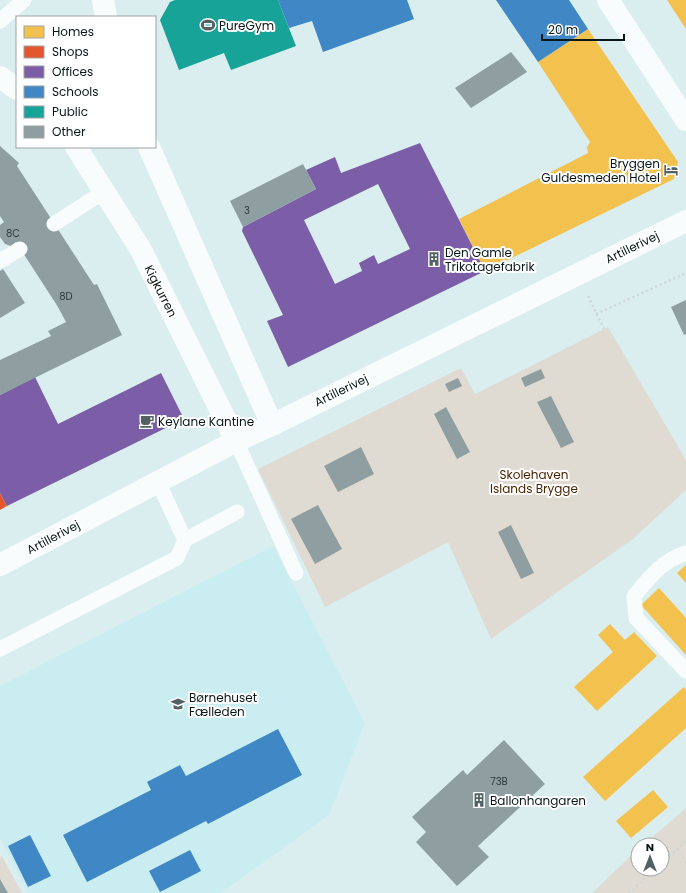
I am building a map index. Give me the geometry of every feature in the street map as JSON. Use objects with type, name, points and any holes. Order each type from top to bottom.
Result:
[{"type":"street","points":[[103,0],[106,16]]},
{"type":"street","points":[[608,0],[686,120]]},
{"type":"street","name":"Kigkurren","points":[[77,148],[141,250],[236,441]]},
{"type":"street","points":[[149,148],[272,425]]},
{"type":"street","name":"Artillerivej","points":[[0,565],[236,441],[272,425],[686,221]]},
{"type":"lane","points":[[0,21],[24,0]]},
{"type":"lane","points":[[54,224],[105,191]]},
{"type":"lane","points":[[2,256],[20,249]]},
{"type":"lane","points":[[236,441],[296,574]]},
{"type":"lane","points":[[158,482],[185,540]]},
{"type":"lane","points":[[0,648],[177,558],[185,540],[237,512]]},
{"type":"lane","points":[[686,553],[675,557],[658,569],[634,596],[636,618],[686,671]]},
{"type":"path","points":[[596,314],[686,272]]},
{"type":"path","points":[[578,274],[604,329]]},
{"type":"path","points":[[670,856],[686,841]]},
{"type":"path","points":[[677,849],[686,863]]},
{"type":"path","points":[[629,893],[646,877]]},
{"type":"shaded area","name":"Børnehuset Fælleden","points":[[273,546],[365,723],[329,815],[221,893],[28,893],[0,838],[0,686]]},
{"type":"green space","name":"Skolehaven Islands Brygge","points":[[608,327],[686,460],[686,490],[633,539],[491,639],[448,542],[325,607],[258,469],[461,368],[475,394]]},
{"type":"green space","points":[[686,808],[686,893],[592,893],[630,857],[630,877],[670,877],[670,837],[652,837]]},
{"type":"green space","points":[[2,856],[22,893],[8,893],[0,879],[0,857]]},
{"type":"building: Homes","points":[[667,0],[686,0],[686,29]]},
{"type":"building: Homes","points":[[588,29],[678,162],[674,179],[485,271],[459,219],[588,153],[587,147],[590,142],[538,62]]},
{"type":"building: Homes","points":[[686,565],[686,583],[677,573]]},
{"type":"building: Homes","points":[[659,588],[686,618],[686,655],[641,605]]},
{"type":"building: Homes","points":[[610,624],[625,640],[634,632],[657,656],[597,711],[574,687],[613,652],[598,635]]},
{"type":"building: Homes","points":[[684,687],[686,690],[686,728],[605,801],[583,777]]},
{"type":"building: Homes","points":[[653,790],[668,807],[632,837],[630,837],[616,821]]},
{"type":"building: Shops","points":[[0,493],[7,506],[0,510]]},
{"type":"building: Offices","name":"Den Gamle Trikotagefabrik","points":[[420,143],[485,271],[288,367],[267,321],[283,315],[242,231],[243,227],[316,189],[306,170],[335,157],[341,173]],"holes":[[[378,184],[410,249],[378,264],[374,255],[359,263],[362,271],[335,284],[304,220]]]},
{"type":"building: Offices","points":[[161,373],[184,419],[7,506],[0,493],[0,395],[35,377],[58,424]]},
{"type":"building: Schools","points":[[278,0],[407,0],[414,19],[323,52],[312,21],[289,28]]},
{"type":"building: Schools","points":[[496,0],[569,0],[588,29],[538,62]]},
{"type":"building: Schools","points":[[278,729],[302,775],[208,824],[206,821],[87,882],[63,835],[151,790],[147,782],[180,765],[186,776]]},
{"type":"building: Schools","points":[[30,835],[51,876],[28,887],[8,846]]},
{"type":"building: Schools","points":[[190,850],[201,871],[160,892],[149,871]]},
{"type":"building: Public","points":[[175,0],[278,0],[296,46],[231,70],[224,53],[179,70],[160,20],[170,2]]},
{"type":"building: Other","points":[[511,52],[527,72],[471,108],[455,88]]},
{"type":"building: Other","points":[[0,146],[19,163],[17,166],[94,285],[97,284],[122,335],[0,395],[0,360],[51,336],[48,331],[66,322],[16,242],[11,246],[5,244],[0,237],[0,225],[4,222],[0,216]]},
{"type":"building: Other","points":[[303,164],[316,189],[243,227],[230,201]]},
{"type":"building: Other","points":[[3,269],[25,303],[0,318],[0,271]]},
{"type":"building: Other","points":[[686,300],[686,334],[684,335],[671,307]]},
{"type":"building: Other","points":[[541,369],[545,378],[525,387],[521,378]]},
{"type":"building: Other","points":[[458,378],[462,386],[449,392],[445,384]]},
{"type":"building: Other","points":[[551,396],[574,442],[561,448],[537,402]]},
{"type":"building: Other","points":[[446,407],[470,452],[457,459],[434,414]]},
{"type":"building: Other","points":[[361,447],[374,474],[338,492],[324,466]]},
{"type":"building: Other","points":[[318,505],[342,549],[315,564],[291,519]]},
{"type":"building: Other","points":[[511,525],[534,573],[521,579],[498,532]]},
{"type":"building: Other","name":"Ballonhangaren","points":[[504,740],[545,784],[478,846],[489,857],[457,886],[416,842],[426,832],[412,817],[463,770],[467,775]]},
{"type":"building: Other","points":[[0,879],[8,893],[0,893]]},
{"type":"place","name":"PureGym","points":[[208,25]]},
{"type":"place","name":"Bryggen Guldesmeden Hotel","points":[[671,170]]},
{"type":"place","name":"Den Gamle Trikotagefabrik","points":[[434,259]]},
{"type":"place","name":"Keylane Kantine","points":[[147,421]]},
{"type":"place","name":"Børnehuset Fælleden","points":[[178,704]]},
{"type":"place","name":"Ballonhangaren","points":[[479,800]]}]
